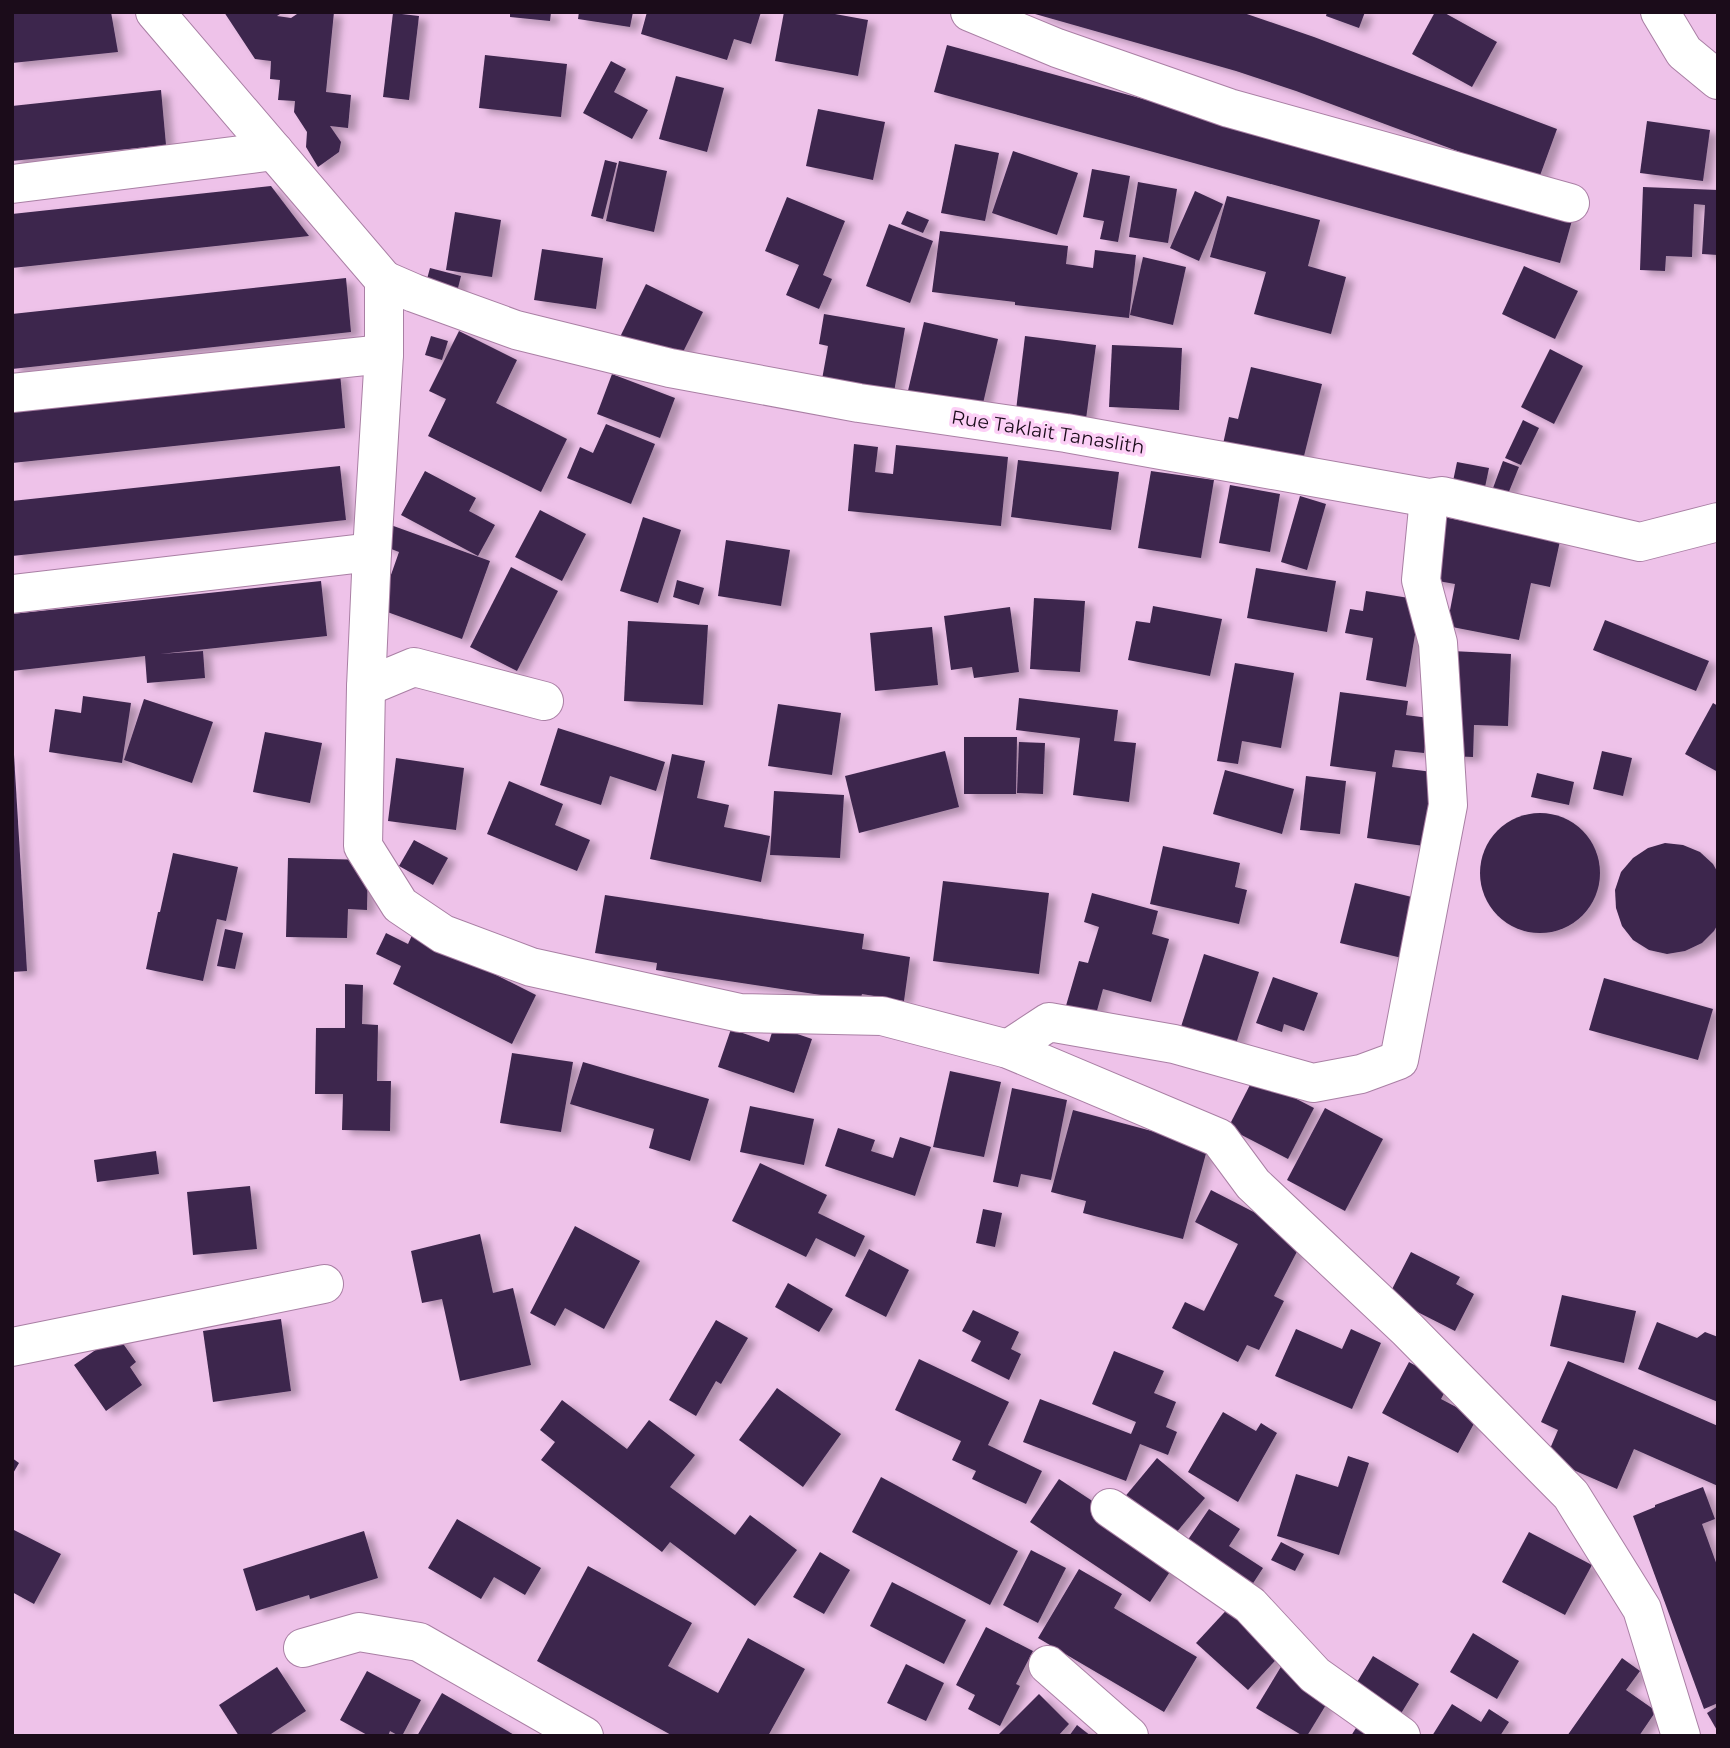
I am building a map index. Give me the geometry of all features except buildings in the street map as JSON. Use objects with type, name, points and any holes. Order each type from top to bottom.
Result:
[{"type":"street","points":[[155,12],[384,280],[384,354],[366,687],[363,846],[400,905],[443,934],[531,967],[740,1013],[882,1016],[1008,1049],[1220,1139],[1253,1184],[1407,1329],[1572,1495],[1642,1609],[1681,1736]]},
{"type":"street","points":[[970,12],[1058,48],[1229,108],[1570,203]]},
{"type":"street","points":[[1660,12],[1684,52],[1718,80]]},
{"type":"street","points":[[12,184],[274,151]]},
{"type":"street","name":"Rue Taklait Tanaslith","points":[[384,280],[516,330],[670,368],[859,403],[1080,435],[1429,498],[1442,496],[1640,542],[1718,522]]},
{"type":"street","points":[[12,393],[384,354]]},
{"type":"street","points":[[1008,1049],[1049,1022],[1174,1044],[1313,1083],[1361,1074],[1399,1060],[1448,805],[1438,643],[1421,580],[1429,498]]},
{"type":"street","points":[[12,594],[372,552]]},
{"type":"street","points":[[366,687],[414,667],[544,701]]},
{"type":"street","points":[[12,1347],[324,1284]]},
{"type":"street","points":[[1110,1507],[1250,1605],[1315,1675],[1401,1736]]},
{"type":"street","points":[[303,1648],[359,1632],[419,1642],[584,1736]]},
{"type":"street","points":[[1048,1665],[1129,1736]]}]
